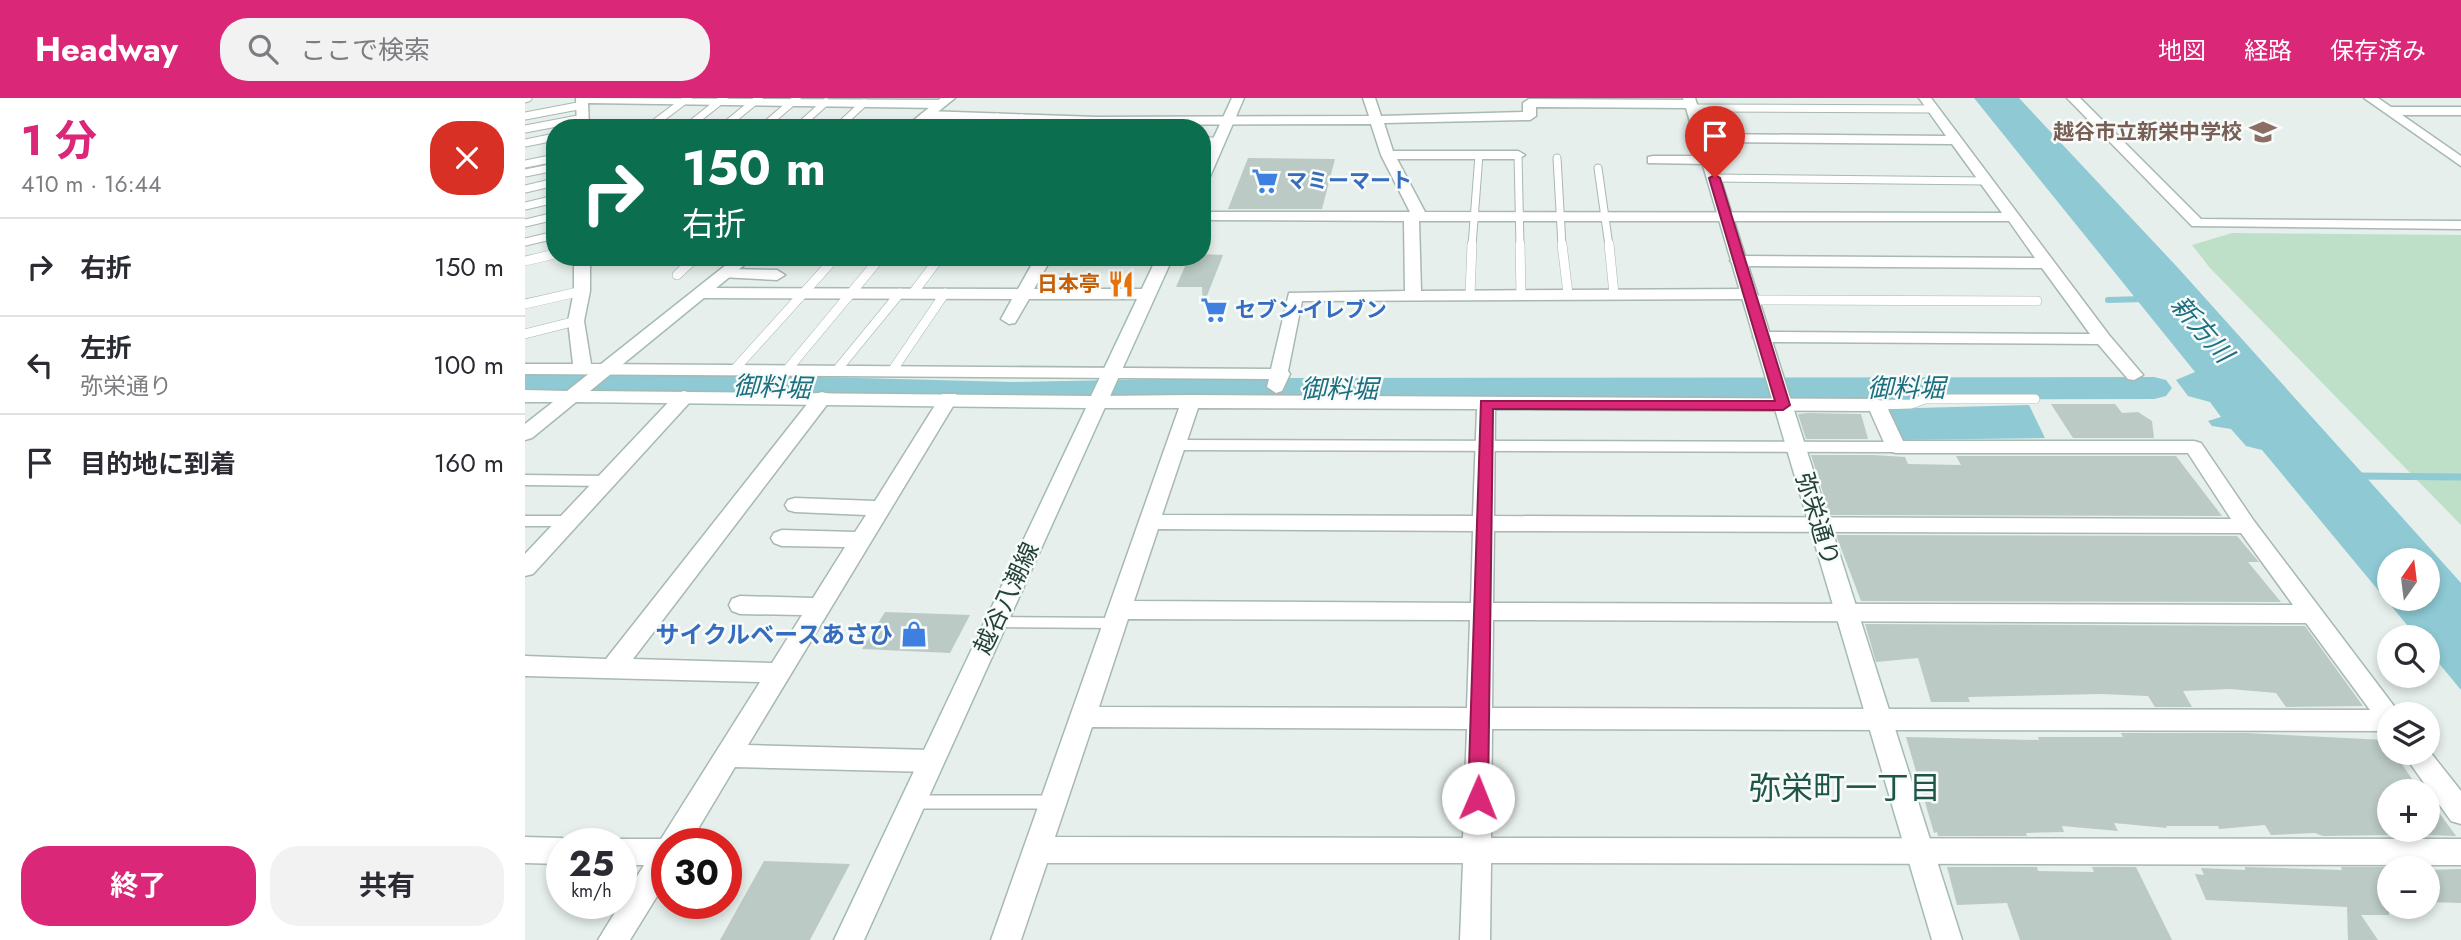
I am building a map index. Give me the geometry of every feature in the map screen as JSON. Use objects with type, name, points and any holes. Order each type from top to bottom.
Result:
[{"type":"street","points":[[1211,158],[1238,98]]},
{"type":"street","points":[[1369,98],[1388,155],[1415,216],[1413,295]]},
{"type":"street","points":[[2073,98],[2197,223],[2461,225]]},
{"type":"street","points":[[2370,98],[2461,162]]},
{"type":"street","points":[[583,109],[614,99],[829,100],[864,103],[945,101]]},
{"type":"street","points":[[921,119],[945,101]]},
{"type":"street","points":[[1211,122],[1530,116],[1529,103],[1553,101],[1691,104]]},
{"type":"street","points":[[1929,103],[2103,340],[2134,375]]},
{"type":"street","name":"弥栄通り","points":[[1691,104],[1947,940]]},
{"type":"street","points":[[2388,111],[2461,111]]},
{"type":"street","points":[[926,115],[959,119]]},
{"type":"street","points":[[1702,138],[1955,140]]},
{"type":"street","points":[[1388,155],[1518,156]]},
{"type":"street","points":[[1653,159],[1708,160]]},
{"type":"street","points":[[1211,216],[2013,217]]},
{"type":"street","points":[[1738,261],[2046,263]]},
{"type":"street","points":[[582,266],[582,291],[576,321],[583,369]]},
{"type":"street","points":[[525,434],[735,266]]},
{"type":"street","points":[[1009,319],[1039,266]]},
{"type":"street","name":"越谷八潮線","points":[[849,940],[1160,266]]},
{"type":"street","points":[[726,274],[777,275]]},
{"type":"street","points":[[702,293],[1146,294]]},
{"type":"street","points":[[1272,400],[1280,376],[1295,296],[1614,294],[1750,297]]},
{"type":"street","points":[[1762,337],[2103,340]]},
{"type":"street","points":[[525,369],[583,369],[604,372],[892,371],[1104,387],[1191,401],[1486,404],[1780,395],[1877,405],[1896,447],[2194,447],[2247,526],[2377,704]]},
{"type":"street","points":[[525,396],[577,394],[950,398],[1280,376]]},
{"type":"street","points":[[525,568],[684,397]]},
{"type":"street","points":[[614,666],[823,398]]},
{"type":"street","points":[[683,828],[950,398]]},
{"type":"street","points":[[1006,940],[1191,401]]},
{"type":"street","points":[[1475,940],[1486,404]]},
{"type":"street","points":[[795,505],[882,508]]},
{"type":"street","points":[[1150,522],[2247,526]]},
{"type":"street","points":[[782,538],[862,540]]},
{"type":"street","points":[[740,605],[820,607]]},
{"type":"street","points":[[1117,617],[1482,612],[2311,614]]},
{"type":"street","points":[[525,666],[614,666],[779,673]]},
{"type":"street","points":[[1083,717],[2377,720]]},
{"type":"street","points":[[727,756],[931,761]]},
{"type":"street","points":[[2426,765],[2461,812]]},
{"type":"street","points":[[525,850],[546,851]]},
{"type":"street","points":[[1037,850],[2461,852]]},
{"type":"street","points":[[613,940],[651,879]]},
{"type":"lane","points":[[659,119],[686,99]]},
{"type":"lane","points":[[697,119],[722,99]]},
{"type":"lane","points":[[733,119],[757,100]]},
{"type":"lane","points":[[773,119],[795,100]]},
{"type":"lane","points":[[807,119],[829,100]]},
{"type":"lane","points":[[847,119],[864,103]]},
{"type":"lane","points":[[1691,104],[1929,103]]},
{"type":"lane","points":[[525,116],[583,109]]},
{"type":"lane","points":[[554,119],[583,109]]},
{"type":"lane","points":[[525,129],[546,122]]},
{"type":"lane","points":[[525,143],[546,139]]},
{"type":"lane","points":[[1211,141],[1219,141]]},
{"type":"lane","points":[[1471,295],[1473,216],[1479,155]]},
{"type":"lane","points":[[1518,156],[1521,295]]},
{"type":"lane","points":[[1557,158],[1559,216],[1568,295]]},
{"type":"lane","points":[[525,164],[546,160]]},
{"type":"lane","points":[[1598,168],[1614,294]]},
{"type":"lane","points":[[525,173],[546,169]]},
{"type":"lane","points":[[1715,178],[1986,181]]},
{"type":"lane","points":[[525,189],[546,184]]},
{"type":"lane","points":[[525,206],[546,201]]},
{"type":"lane","points":[[525,223],[546,218]]},
{"type":"lane","points":[[525,242],[546,237]]},
{"type":"lane","points":[[525,261],[546,256]]},
{"type":"lane","points":[[677,275],[686,266]]},
{"type":"lane","points":[[734,370],[828,266]]},
{"type":"lane","points":[[787,370],[874,266]]},
{"type":"lane","points":[[837,370],[932,266]]},
{"type":"lane","points":[[525,304],[582,291]]},
{"type":"lane","points":[[892,371],[945,293]]},
{"type":"lane","points":[[1750,297],[2037,302]]},
{"type":"lane","points":[[525,334],[576,321]]},
{"type":"lane","points":[[1877,405],[1911,404],[1925,399],[2035,399]]},
{"type":"lane","points":[[1176,445],[1896,447]]},
{"type":"lane","points":[[525,480],[606,481]]},
{"type":"lane","points":[[525,521],[570,521]]},
{"type":"lane","points":[[995,622],[1117,617]]},
{"type":"lane","points":[[911,802],[1053,802]]},
{"type":"green space","points":[[2232,233],[2461,235],[2461,525],[2210,268],[2192,245]]},
{"type":"water","name":"新方川","points":[[1974,98],[2019,98],[2179,269],[2430,548],[2377,548],[2377,589],[2262,450],[2246,446],[2231,429],[2212,426],[2208,421],[2221,417],[2210,402],[2188,396],[2176,380],[2195,372]]},
{"type":"water","points":[[2029,405],[2045,438],[1894,440],[1880,409]]},
{"type":"water","points":[[2440,560],[2461,583],[2461,690],[2440,665],[2440,625],[2407,625],[2395,611],[2440,611]]},
{"type":"building","points":[[1248,158],[1335,159],[1322,209],[1228,209]]},
{"type":"building","points":[[1211,254],[1223,255],[1203,306],[1202,287],[1176,287],[1185,266],[1211,266]]},
{"type":"building","points":[[2051,404],[2115,404],[2122,413],[2138,412],[2152,421],[2154,438],[2073,438]]},
{"type":"building","points":[[1798,414],[1861,414],[1868,439],[1806,439]]},
{"type":"building","points":[[1811,455],[1905,457],[1908,464],[1961,465],[1956,456],[2176,456],[2222,516],[1830,515]]},
{"type":"building","points":[[1836,535],[2237,536],[2259,562],[2248,562],[2281,602],[1861,601]]},
{"type":"building","points":[[885,612],[970,615],[950,653],[862,649]]},
{"type":"building","points":[[1865,624],[2305,626],[2363,706],[2286,707],[2276,693],[2230,689],[2183,691],[2192,707],[2155,707],[2148,696],[2101,694],[1968,697],[1970,702],[1931,702],[1918,658],[1876,662]]},
{"type":"building","points":[[2121,733],[2246,733],[2377,740],[2377,765],[2403,765],[2412,779],[2377,779],[2377,835],[2271,835],[2265,825],[2219,829],[2218,826],[2166,826],[2167,828],[2114,823],[2118,831],[2062,826],[2064,832],[2026,833],[2027,836],[1938,836],[1937,832],[1934,833],[1906,737],[2039,740],[2038,737],[2123,737]]},
{"type":"building","points":[[2440,814],[2456,836],[2440,835]]},
{"type":"building","points":[[764,861],[850,864],[810,940],[720,940],[732,919],[742,919],[742,900]]},
{"type":"building","points":[[1947,867],[2037,867],[2038,871],[2094,872],[2092,867],[2136,867],[2172,940],[2020,940],[2007,903],[1957,905]]},
{"type":"building","points":[[2245,867],[2342,870],[2341,867],[2377,867],[2377,915],[2361,915],[2378,940],[2348,940],[2347,907],[2206,900],[2195,874],[2204,875],[2201,868],[2245,870]]},
{"type":"building","points":[[2461,869],[2461,903],[2440,902],[2440,870]]},
{"type":"waterway","points":[[2108,300],[2144,299]]},
{"type":"waterway","name":"御料堀","points":[[525,384],[631,383],[1012,393],[1213,389],[2154,388]]},
{"type":"waterway","points":[[2357,476],[2461,477]]},
{"type":"place","name":"越谷市立新栄中学校","points":[[2263,132]]},
{"type":"place","name":"マミーマート","points":[[1265,181]]},
{"type":"place","name":"日本亭","points":[[1121,284]]},
{"type":"place","name":"セブン-イレブン","points":[[1214,310]]},
{"type":"place","name":"サイクルベースあさひ","points":[[914,634]]},
{"type":"district","name":"弥栄町一丁目","points":[[1845,788]]},
{"type":"route","points":[[1478,798],[1486,404],[1783,405],[1715,178]]}]
